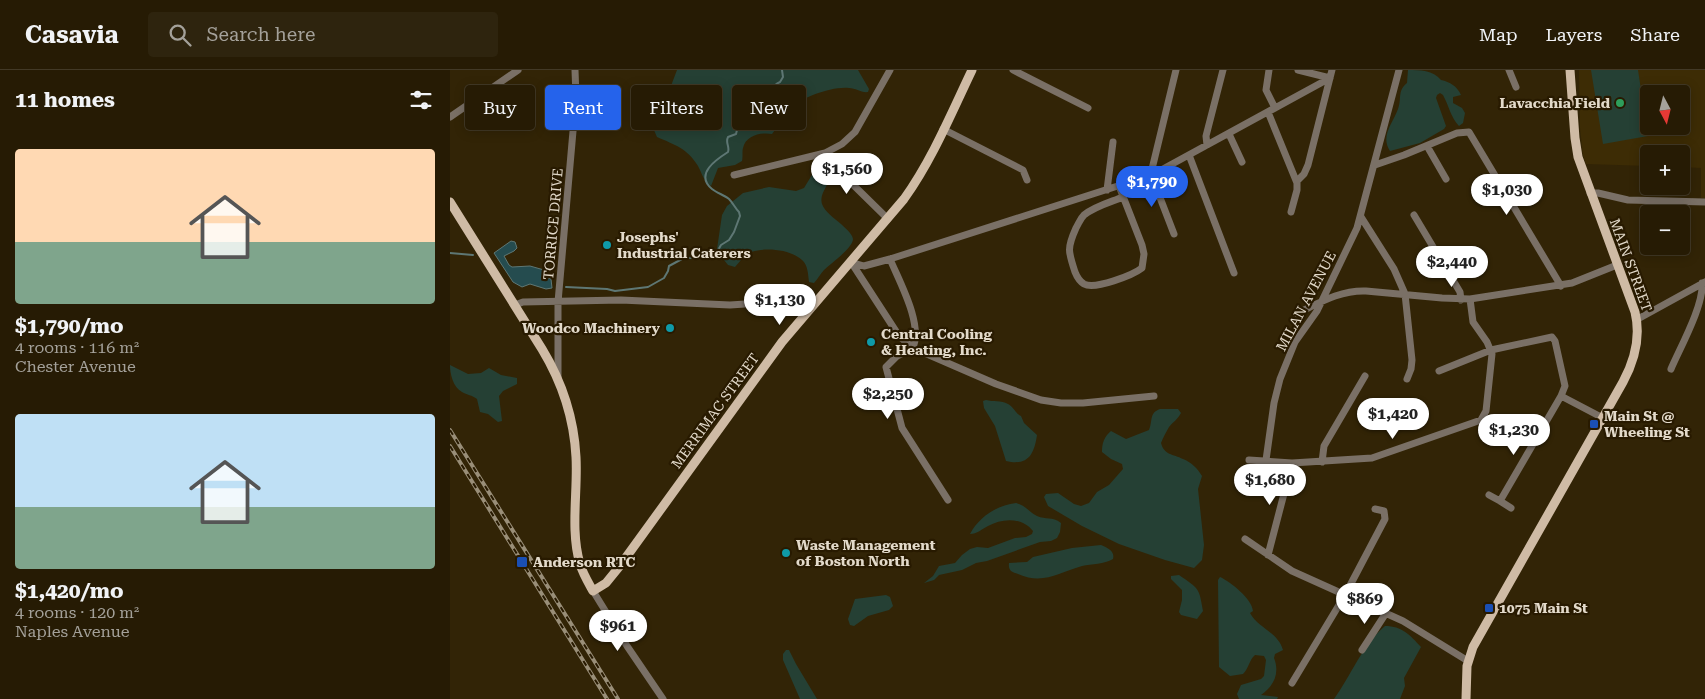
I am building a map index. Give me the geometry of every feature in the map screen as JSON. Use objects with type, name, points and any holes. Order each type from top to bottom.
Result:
[{"type":"main road","name":"MERRIMAC STREET","points":[[593,591],[612,577],[782,342],[914,186],[972,70]]},
{"type":"main road","name":"MAIN STREET","points":[[1466,699],[1468,661],[1477,640],[1627,374],[1633,359],[1637,336],[1636,320],[1580,164],[1576,145],[1570,70]]},
{"type":"main road","points":[[450,202],[545,354],[558,380],[570,417],[576,455],[576,538],[578,557],[583,573],[593,591]]},
{"type":"street","points":[[450,118],[518,70]]},
{"type":"street","name":"TORRICE DRIVE","points":[[558,380],[558,302],[576,97],[575,70]]},
{"type":"street","points":[[734,175],[825,153],[842,144],[853,135],[890,70]]},
{"type":"street","points":[[1013,70],[1088,108]]},
{"type":"street","points":[[1174,234],[1152,175],[1152,164],[1176,70]]},
{"type":"street","points":[[1207,145],[1206,136],[1223,70]]},
{"type":"street","points":[[1269,70],[1266,89],[1275,108]]},
{"type":"street","points":[[1298,70],[1330,78]]},
{"type":"street","points":[[1297,181],[1304,174],[1308,165],[1332,70]]},
{"type":"street","name":"MILAN AVENUE","points":[[1266,460],[1274,403],[1280,379],[1295,342],[1317,311],[1350,245],[1361,217],[1399,70]]},
{"type":"street","points":[[1509,70],[1516,88]]},
{"type":"street","points":[[850,262],[864,266],[890,259],[1152,175],[1330,78]]},
{"type":"street","points":[[1268,112],[1297,181],[1291,212]]},
{"type":"street","points":[[943,129],[1023,170],[1027,180]]},
{"type":"street","points":[[1375,165],[1456,133],[1468,131],[1561,286]]},
{"type":"street","points":[[1229,134],[1242,162]]},
{"type":"street","points":[[1107,190],[1112,142]]},
{"type":"street","points":[[1427,146],[1446,179]]},
{"type":"street","points":[[825,153],[836,168],[888,219]]},
{"type":"street","points":[[1189,155],[1234,273]]},
{"type":"street","points":[[1119,186],[1142,246],[1144,254],[1142,268],[1136,273],[1098,285],[1085,284],[1078,278],[1070,257],[1069,242],[1080,220],[1086,214],[1123,197]]},
{"type":"street","points":[[1590,193],[1628,200],[1705,202]]},
{"type":"street","points":[[1414,216],[1460,292],[1461,300]]},
{"type":"street","points":[[1361,217],[1394,269],[1405,294],[1412,356],[1412,367],[1407,379]]},
{"type":"street","points":[[890,259],[916,326],[916,341],[913,348],[897,356],[886,367],[902,428],[948,500]]},
{"type":"street","points":[[850,262],[899,336],[913,348],[996,384],[1041,400],[1083,403],[1154,396]]},
{"type":"street","points":[[1296,314],[1336,295],[1356,291],[1461,300],[1561,286],[1582,280],[1617,265]]},
{"type":"street","points":[[1636,320],[1704,283]]},
{"type":"street","points":[[1671,369],[1698,306],[1704,283]]},
{"type":"street","points":[[1248,460],[1322,462],[1378,457],[1481,420],[1486,411],[1491,350],[1474,322],[1470,299]]},
{"type":"street","points":[[515,305],[521,302],[646,301],[712,305],[807,300],[815,302]]},
{"type":"street","points":[[1439,371],[1491,350],[1541,339],[1553,338],[1555,341],[1564,386],[1561,396],[1500,502]]},
{"type":"street","points":[[1322,462],[1324,446],[1365,376]]},
{"type":"street","points":[[1561,396],[1603,418]]},
{"type":"street","points":[[1268,555],[1292,462]]},
{"type":"street","points":[[1489,495],[1511,508]]},
{"type":"street","points":[[1292,683],[1345,595],[1385,519],[1384,511],[1375,508]]},
{"type":"street","points":[[1245,539],[1292,571],[1416,628],[1468,661]]},
{"type":"street","points":[[593,591],[663,699]]},
{"type":"street","points":[[1362,650],[1386,613]]},
{"type":"shaded area","points":[[1579,70],[1705,70],[1705,198],[1701,198],[1701,168],[1690,167],[1690,145],[1640,145],[1640,166],[1586,164],[1580,128]]},
{"type":"green space","points":[[677,70],[858,70],[869,89],[868,92],[865,92],[852,88],[834,89],[806,98],[806,85],[732,85],[732,130],[775,130],[772,134],[754,135],[747,140],[743,148],[742,161],[735,165],[718,168],[711,186],[704,179],[698,166],[689,155],[675,145],[657,137],[654,130],[722,130],[722,85],[671,85]]},
{"type":"green space","points":[[1408,70],[1430,72],[1455,87],[1461,95],[1453,97],[1453,103],[1462,108],[1465,113],[1463,123],[1459,126],[1456,123],[1443,95],[1440,93],[1436,98],[1446,126],[1444,129],[1420,143],[1390,151],[1386,140],[1388,130],[1398,109],[1402,89],[1407,83]]},
{"type":"green space","name":"Lavacchia Field","points":[[1591,70],[1638,70],[1640,85],[1640,135],[1648,136],[1603,144]]},
{"type":"green space","points":[[818,165],[822,166],[824,174],[829,178],[821,200],[823,207],[852,237],[852,243],[849,247],[824,270],[814,283],[809,282],[807,267],[802,260],[781,251],[764,250],[748,253],[742,256],[735,267],[728,265],[717,249],[722,215],[727,206],[743,193],[769,187],[796,191],[804,188]]},
{"type":"green space","points":[[450,365],[468,374],[481,373],[489,368],[501,375],[517,378],[517,384],[503,391],[499,396],[502,421],[498,422],[488,414],[480,412],[477,399],[456,387]]},
{"type":"green space","points":[[983,401],[1003,402],[1010,405],[1021,416],[1024,423],[1037,435],[1032,453],[1025,460],[1020,462],[1006,461],[995,426],[984,408]]},
{"type":"green space","points":[[1160,409],[1178,409],[1181,413],[1169,427],[1161,443],[1162,447],[1169,454],[1186,460],[1202,476],[1198,489],[1204,545],[1202,560],[1194,568],[1119,544],[1082,526],[1048,506],[1044,497],[1046,494],[1058,493],[1074,504],[1081,506],[1089,503],[1097,492],[1109,485],[1123,469],[1122,464],[1102,452],[1103,443],[1107,436],[1111,431],[1126,439],[1149,430],[1154,413]]},
{"type":"green space","points":[[1016,503],[1037,516],[1061,523],[1057,538],[976,563],[962,570],[939,575],[934,580],[924,583],[933,576],[939,566],[955,563],[970,549],[977,547],[988,548],[1032,534],[1033,531],[1023,523],[1005,520],[970,534],[978,522],[989,513],[1002,506]]},
{"type":"green space","points":[[1101,545],[1112,552],[1113,559],[1082,566],[1050,577],[1027,577],[1012,572],[1009,568],[1009,563],[1027,562],[1033,557],[1072,548]]},
{"type":"green space","points":[[1179,575],[1194,586],[1199,593],[1203,611],[1197,619],[1181,615],[1179,612],[1182,590],[1171,579],[1171,576]]},
{"type":"green space","points":[[1220,577],[1245,596],[1252,606],[1253,611],[1250,613],[1258,623],[1277,639],[1283,650],[1275,654],[1275,679],[1261,695],[1278,697],[1277,699],[1239,699],[1237,694],[1241,685],[1261,679],[1264,676],[1266,660],[1264,656],[1255,655],[1243,674],[1230,676],[1219,667],[1218,580]]},
{"type":"green space","points":[[886,595],[890,597],[893,606],[889,610],[868,616],[854,626],[850,625],[848,619],[855,599]]},
{"type":"green space","points":[[1385,626],[1401,629],[1421,647],[1404,678],[1405,686],[1400,699],[1334,699],[1363,651]]},
{"type":"green space","points":[[786,650],[789,650],[817,699],[800,699],[783,660],[783,654]]},
{"type":"water","points":[[511,241],[515,242],[517,248],[504,256],[509,265],[512,267],[530,266],[544,270],[545,277],[551,279],[552,288],[546,289],[530,284],[522,287],[513,282],[494,253]]},
{"type":"waterway","points":[[566,287],[615,291],[648,287],[664,278],[669,266],[682,259],[710,255],[717,252],[721,245],[729,240],[740,216],[739,212],[729,199],[712,189],[705,178],[706,173],[713,163],[728,152],[728,137],[736,134],[737,130],[744,127],[764,106],[770,103],[772,91],[783,77],[782,70]]},
{"type":"waterway","points":[[450,253],[473,255]]},
{"type":"railway","points":[[450,430],[618,699]]},
{"type":"railway","points":[[450,446],[607,699]]},
{"type":"place","name":"Lavacchia Field","points":[[1620,103]]},
{"type":"place","name":"Josephs' Industrial Caterers","points":[[607,245]]},
{"type":"place","name":"Woodco Machinery","points":[[670,328]]},
{"type":"place","name":"Central Cooling & Heating, Inc.","points":[[871,342]]},
{"type":"place","name":"Main St @ Wheeling St","points":[[1594,424]]},
{"type":"place","name":"Waste Management of Boston North","points":[[786,553]]},
{"type":"place","name":"Anderson RTC","points":[[522,562]]},
{"type":"place","name":"1075 Main St","points":[[1489,608]]}]
